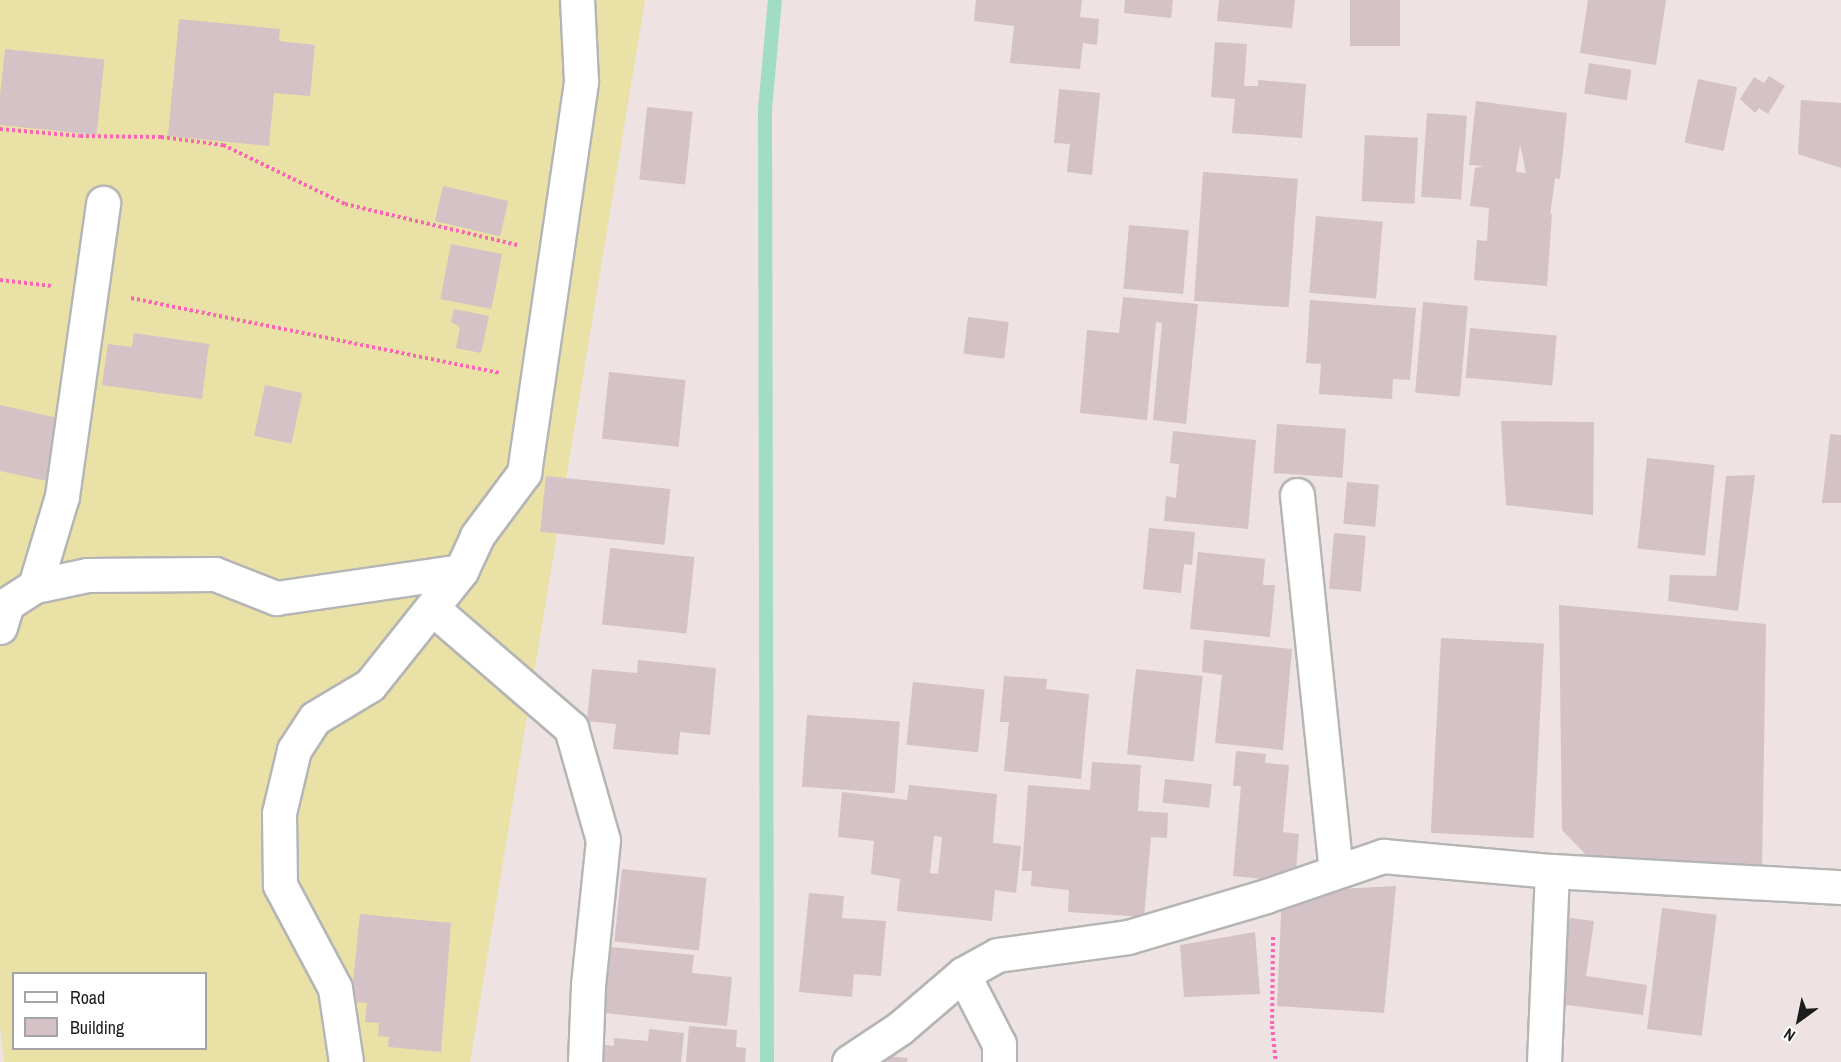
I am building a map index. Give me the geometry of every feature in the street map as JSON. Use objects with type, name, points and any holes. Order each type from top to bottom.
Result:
[{"type":"street","points":[[346,1062],[335,988],[280,885],[279,813],[294,750],[315,718],[370,685],[461,571],[477,536],[524,473],[554,253],[581,81],[577,0]]},
{"type":"street","points":[[35,586],[62,496],[89,290],[103,203]]},
{"type":"street","points":[[1298,495],[1336,870]]},
{"type":"street","points":[[0,627],[7,604],[35,586],[87,575],[215,574],[276,598],[461,571]]},
{"type":"street","points":[[432,608],[571,728],[603,840],[588,985],[585,1062]]},
{"type":"street","points":[[849,1062],[900,1028],[963,974],[997,955],[1128,937],[1266,896],[1336,870],[1383,856],[1552,871],[1841,887]]},
{"type":"street","points":[[1544,1062],[1552,871]]},
{"type":"street","points":[[963,974],[999,1044],[999,1062]]},
{"type":"path","points":[[0,129],[80,136],[161,137],[223,145],[345,204],[554,253]]},
{"type":"path","points":[[0,280],[89,290],[536,380]]},
{"type":"path","points":[[1266,896],[1274,908],[1272,1026],[1276,1062]]},
{"type":"shaded area","points":[[0,0],[645,0],[470,1062],[4,1062],[0,1024]]},
{"type":"building","points":[[976,0],[1082,0],[1080,17],[1099,19],[1097,45],[1083,43],[1080,69],[1010,63],[1014,26],[974,21]]},
{"type":"building","points":[[1125,0],[1173,0],[1171,18],[1124,13]]},
{"type":"building","points":[[1219,0],[1295,0],[1292,28],[1217,21]]},
{"type":"building","points":[[1350,0],[1400,0],[1400,46],[1350,46]]},
{"type":"building","points":[[1588,0],[1666,0],[1656,65],[1580,53]]},
{"type":"building","points":[[179,19],[280,29],[279,41],[315,45],[310,96],[274,93],[269,146],[168,136]]},
{"type":"building","points":[[1215,42],[1247,44],[1244,86],[1258,86],[1258,80],[1306,84],[1302,138],[1232,133],[1235,99],[1211,97]]},
{"type":"building","points":[[5,49],[104,59],[97,135],[0,125],[0,97]]},
{"type":"building","points":[[1589,63],[1631,70],[1627,100],[1584,94]]},
{"type":"building","points":[[1769,76],[1785,86],[1768,114],[1759,108],[1755,113],[1740,99],[1754,77],[1764,83]]},
{"type":"building","points":[[1698,79],[1737,87],[1724,151],[1684,143]]},
{"type":"building","points":[[1059,89],[1100,93],[1092,175],[1067,172],[1070,144],[1054,143]]},
{"type":"building","points":[[1801,100],[1841,103],[1841,168],[1798,154]]},
{"type":"building","points":[[1476,101],[1567,113],[1560,179],[1555,178],[1550,216],[1552,213],[1547,286],[1474,280],[1477,240],[1487,241],[1489,208],[1470,206],[1475,168],[1484,166],[1469,165]],"holes":[[[1520,144],[1526,173],[1516,172]]]},
{"type":"building","points":[[647,107],[693,112],[685,184],[639,180]]},
{"type":"building","points":[[1427,113],[1467,116],[1461,200],[1421,197]]},
{"type":"building","points":[[1365,135],[1418,138],[1414,204],[1362,201]]},
{"type":"building","points":[[1203,172],[1298,179],[1289,307],[1194,301]]},
{"type":"building","points":[[443,186],[508,201],[500,236],[435,221]]},
{"type":"building","points":[[1316,216],[1383,222],[1376,299],[1309,293]]},
{"type":"building","points":[[1129,225],[1189,230],[1183,294],[1123,289]]},
{"type":"building","points":[[451,244],[502,254],[491,309],[440,299]]},
{"type":"building","points":[[1123,297],[1198,304],[1186,424],[1153,420],[1162,323],[1156,322],[1147,420],[1080,413],[1087,330],[1119,333]]},
{"type":"building","points":[[1310,300],[1416,308],[1410,380],[1393,379],[1392,399],[1319,394],[1321,364],[1306,363]]},
{"type":"building","points":[[1423,302],[1468,306],[1460,397],[1415,393]]},
{"type":"building","points":[[454,309],[489,316],[481,353],[456,348],[460,327],[451,322]]},
{"type":"building","points":[[968,317],[1009,322],[1004,359],[963,354]]},
{"type":"building","points":[[1470,328],[1557,336],[1552,385],[1466,378]]},
{"type":"building","points":[[134,333],[209,344],[202,399],[102,385],[108,344],[132,347]]},
{"type":"building","points":[[609,372],[686,380],[679,447],[602,439]]},
{"type":"building","points":[[265,385],[302,393],[291,444],[254,436]]},
{"type":"building","points":[[0,405],[62,419],[47,481],[0,471]]},
{"type":"building","points":[[1501,421],[1594,422],[1593,515],[1506,505]]},
{"type":"building","points":[[1277,424],[1346,429],[1342,478],[1274,473]]},
{"type":"building","points":[[1173,431],[1256,440],[1248,529],[1164,521],[1166,496],[1176,498],[1179,464],[1170,463]]},
{"type":"building","points":[[1830,434],[1841,435],[1841,503],[1822,503]]},
{"type":"building","points":[[1647,458],[1715,465],[1705,556],[1637,549]]},
{"type":"building","points":[[1755,475],[1738,611],[1668,601],[1670,575],[1716,576],[1726,476]]},
{"type":"building","points":[[546,476],[670,489],[664,545],[540,532]]},
{"type":"building","points":[[1347,482],[1379,485],[1375,527],[1343,524]]},
{"type":"building","points":[[1149,528],[1195,532],[1192,565],[1184,564],[1181,593],[1143,589]]},
{"type":"building","points":[[1334,533],[1366,536],[1361,592],[1329,589]]},
{"type":"building","points":[[610,548],[695,557],[686,633],[602,625]]},
{"type":"building","points":[[1198,552],[1265,559],[1263,585],[1275,585],[1270,637],[1190,629]]},
{"type":"building","points":[[1559,605],[1766,624],[1762,872],[1591,860],[1562,830]]},
{"type":"building","points":[[1441,638],[1544,643],[1534,838],[1431,833]]},
{"type":"building","points":[[1204,640],[1292,649],[1283,750],[1215,743],[1222,675],[1202,672]]},
{"type":"building","points":[[638,660],[716,668],[710,735],[680,732],[678,755],[613,749],[616,724],[587,721],[592,669],[637,673]]},
{"type":"building","points":[[1136,669],[1203,676],[1194,762],[1127,755]]},
{"type":"building","points":[[1004,676],[1047,679],[1046,689],[1089,694],[1081,779],[1004,771],[1009,722],[1000,722]]},
{"type":"building","points":[[913,682],[985,690],[978,752],[906,745]]},
{"type":"building","points":[[807,715],[900,721],[895,793],[802,787]]},
{"type":"building","points":[[1236,751],[1266,754],[1265,763],[1289,765],[1283,832],[1299,834],[1295,882],[1233,876],[1241,786],[1233,786]]},
{"type":"building","points":[[1092,762],[1141,765],[1138,811],[1168,813],[1167,838],[1151,837],[1144,917],[1068,912],[1069,890],[1031,886],[1032,871],[1022,871],[1028,785],[1090,790]]},
{"type":"building","points":[[1165,779],[1212,784],[1209,808],[1162,803]]},
{"type":"building","points":[[909,785],[997,794],[993,843],[1021,846],[1016,893],[995,890],[992,921],[897,911],[900,879],[871,874],[874,841],[838,837],[842,792],[907,800]],"holes":[[[934,836],[942,837],[938,874],[930,873]]]},
{"type":"building","points":[[622,869],[707,878],[699,950],[614,942]]},
{"type":"building","points":[[1396,886],[1384,1013],[1277,1006],[1282,892]]},
{"type":"building","points":[[809,893],[844,896],[842,918],[886,921],[881,976],[854,974],[852,997],[799,992]]},
{"type":"building","points":[[1662,908],[1717,915],[1702,1036],[1647,1029]]},
{"type":"building","points":[[360,914],[451,923],[441,1052],[388,1047],[389,1037],[378,1036],[379,1023],[365,1022],[367,1003],[351,1002]]},
{"type":"building","points":[[1563,917],[1594,921],[1586,976],[1647,985],[1643,1015],[1552,1003]]},
{"type":"building","points":[[1255,932],[1260,994],[1184,997],[1180,945]]},
{"type":"building","points":[[601,946],[694,955],[692,973],[732,977],[727,1026],[595,1012]]},
{"type":"building","points":[[689,1026],[737,1030],[736,1047],[746,1048],[745,1062],[686,1062]]},
{"type":"building","points":[[649,1029],[684,1033],[681,1062],[598,1062],[599,1044],[614,1046],[614,1038],[648,1041]]},
{"type":"building","points":[[864,1054],[908,1058],[907,1062],[863,1062]]},
{"type":"waterway","points":[[767,1062],[765,109],[775,0]]}]
